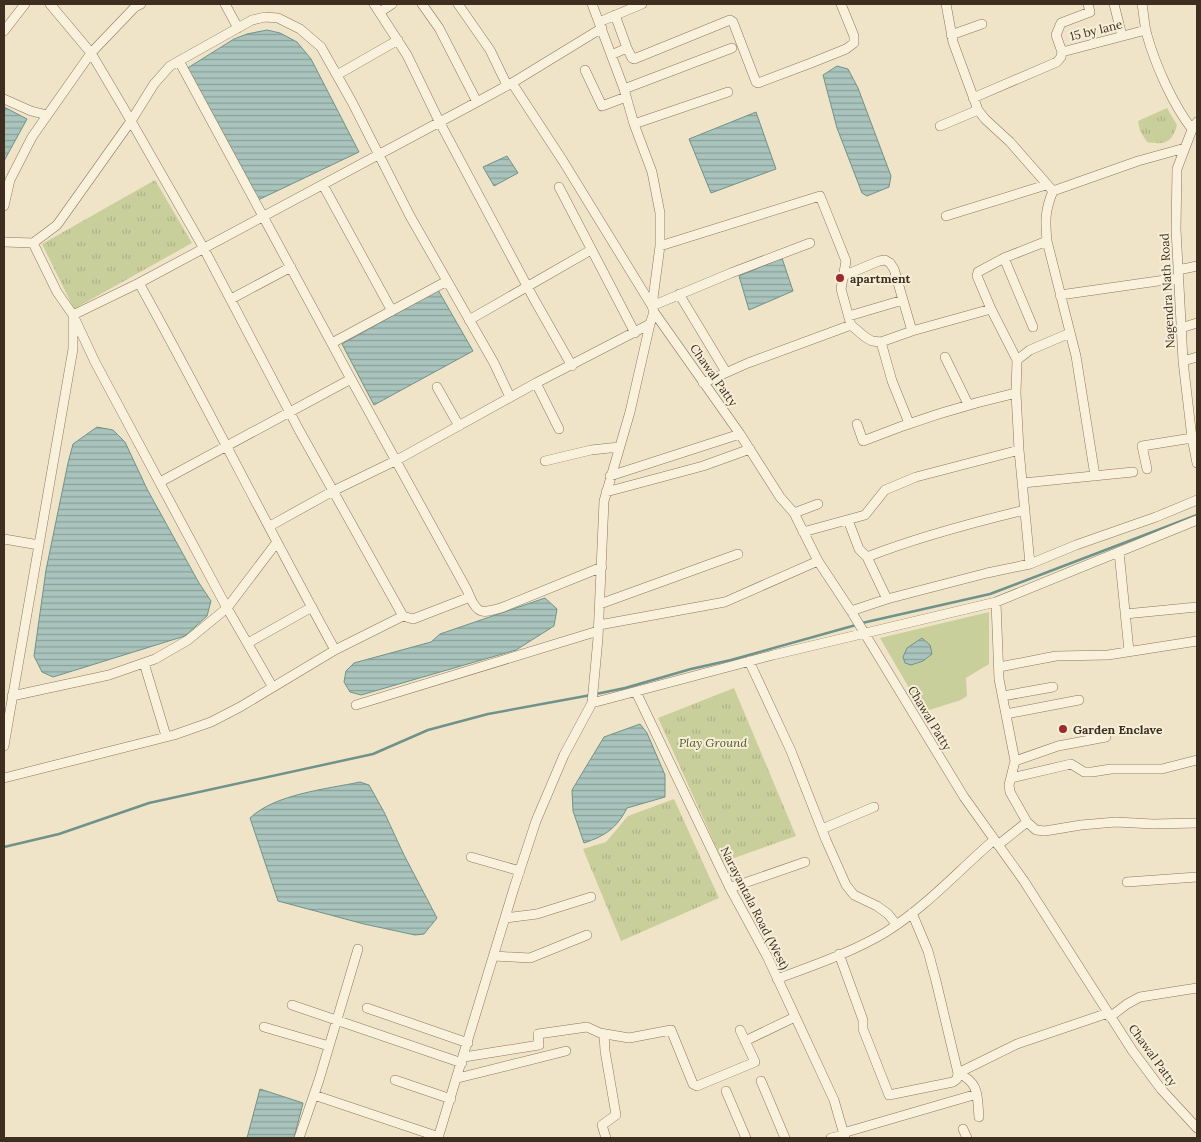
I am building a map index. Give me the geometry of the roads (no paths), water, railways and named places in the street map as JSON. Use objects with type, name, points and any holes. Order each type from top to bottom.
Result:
[{"type":"street","points":[[4,31],[25,4]]},
{"type":"street","points":[[50,4],[91,53],[132,121],[204,247],[290,412],[403,616]]},
{"type":"street","points":[[4,206],[10,180],[32,137],[91,53],[135,7],[141,4]]},
{"type":"street","points":[[225,4],[238,28]]},
{"type":"street","points":[[374,4],[408,55],[439,121],[572,366]]},
{"type":"street","points":[[380,12],[392,4]]},
{"type":"street","points":[[422,4],[439,28],[477,102]]},
{"type":"street","name":"Chawal Patty","points":[[458,4],[563,161],[653,309],[740,434],[780,496],[794,513],[818,561],[964,797],[1024,881],[1132,1050],[1161,1089],[1197,1128]]},
{"type":"street","points":[[314,1096],[439,1138],[536,821],[564,755],[592,703],[600,604],[604,502],[630,412],[653,309],[660,246],[660,213],[652,172],[592,4]]},
{"type":"street","points":[[73,315],[139,283],[510,84],[614,15],[642,4]]},
{"type":"street","points":[[614,15],[627,48],[634,59],[731,20],[758,83],[846,49],[854,44],[854,36],[841,4]]},
{"type":"street","points":[[946,4],[951,35],[972,98],[978,110],[1010,142],[1053,191]]},
{"type":"street","name":"15 by lane","points":[[1088,4],[1090,12],[1062,23],[1056,35],[1062,52],[1146,30]]},
{"type":"street","points":[[1114,4],[1122,36]]},
{"type":"street","points":[[1142,4],[1146,30],[1171,94],[1183,118],[1194,126]]},
{"type":"street","points":[[4,242],[33,243],[56,225],[132,121],[154,84],[170,66],[252,20],[265,17],[278,18],[300,29],[321,47],[380,154],[410,216],[510,397]]},
{"type":"street","points":[[951,35],[982,24]]},
{"type":"street","points":[[337,75],[398,40]]},
{"type":"street","points":[[611,55],[627,48]]},
{"type":"street","points":[[586,70],[602,106],[625,93],[732,48]]},
{"type":"street","points":[[972,98],[1057,62],[1062,52]]},
{"type":"street","points":[[179,61],[351,379],[397,460],[467,590],[474,607],[479,611],[486,612],[500,608],[602,567]]},
{"type":"street","points":[[634,124],[728,92]]},
{"type":"street","points":[[4,98],[31,111],[47,115]]},
{"type":"street","points":[[940,126],[978,110]]},
{"type":"street","name":"Nagendra Nath Road","points":[[1194,126],[1177,168],[1176,230],[1183,361],[1197,463]]},
{"type":"street","points":[[1094,476],[1076,356],[1047,241],[1045,224],[1047,206],[1053,191],[1138,161],[1185,148]]},
{"type":"street","points":[[323,185],[392,311]]},
{"type":"street","points":[[946,216],[1046,185]]},
{"type":"street","points":[[559,187],[635,333]]},
{"type":"street","points":[[660,246],[820,196],[846,261],[841,289],[850,320],[865,337],[872,341],[881,342],[912,330],[991,308]]},
{"type":"street","points":[[1030,564],[1019,450],[1016,360],[977,274],[980,270],[1004,258],[1047,241]]},
{"type":"street","points":[[33,243],[57,292],[73,315],[95,362],[227,608],[272,686]]},
{"type":"street","points":[[653,309],[680,294],[810,243]]},
{"type":"street","points":[[469,320],[591,250]]},
{"type":"street","points":[[1004,258],[1016,291],[1033,327]]},
{"type":"street","points":[[843,276],[879,261],[886,260],[890,263],[894,269],[912,330]]},
{"type":"street","points":[[1060,295],[1179,274],[1197,266]]},
{"type":"street","points":[[231,299],[291,267]]},
{"type":"street","points":[[332,342],[447,281]]},
{"type":"street","points":[[139,283],[335,650]]},
{"type":"street","points":[[680,294],[726,372]]},
{"type":"street","points":[[703,383],[850,320],[903,300]]},
{"type":"street","points":[[4,746],[73,349],[73,315]]},
{"type":"street","points":[[1181,328],[1197,323]]},
{"type":"street","points":[[270,526],[650,324]]},
{"type":"street","points":[[1016,360],[1030,350],[1070,333]]},
{"type":"street","points":[[881,342],[892,381],[909,423]]},
{"type":"street","points":[[945,357],[968,404]]},
{"type":"street","points":[[1183,361],[1197,357]]},
{"type":"street","points":[[160,482],[351,379]]},
{"type":"street","points":[[536,383],[558,429]]},
{"type":"street","points":[[437,387],[459,426]]},
{"type":"street","points":[[857,424],[863,441],[909,423],[968,404],[1016,392]]},
{"type":"street","points":[[1147,469],[1142,446],[1194,433]]},
{"type":"street","points":[[610,476],[740,434]]},
{"type":"street","points":[[546,461],[591,450],[620,447]]},
{"type":"street","points":[[606,492],[703,466],[750,449]]},
{"type":"street","points":[[803,532],[865,515],[885,490],[916,477],[1019,450]]},
{"type":"street","points":[[1023,483],[1132,472]]},
{"type":"street","points":[[852,614],[887,599],[1030,564],[1197,500]]},
{"type":"street","points":[[794,513],[818,504]]},
{"type":"street","points":[[866,558],[942,531],[1025,510]]},
{"type":"street","points":[[848,520],[858,549],[866,558],[887,599]]},
{"type":"street","points":[[592,703],[748,661],[996,602],[1197,520]]},
{"type":"street","points":[[4,539],[38,545]]},
{"type":"street","points":[[12,696],[109,675],[155,659],[188,640],[227,608],[277,542]]},
{"type":"street","points":[[1119,552],[1129,651]]},
{"type":"street","points":[[600,604],[738,554]]},
{"type":"street","points":[[356,705],[598,628],[725,602],[818,561]]},
{"type":"street","points":[[4,778],[166,736],[211,722],[335,650],[403,616],[413,619],[470,597]]},
{"type":"street","points":[[996,602],[999,679],[1015,761],[1009,785],[1010,792],[1027,822],[1036,830],[1045,831],[1107,823],[1153,824],[1197,822]]},
{"type":"street","points":[[248,643],[312,607]]},
{"type":"street","points":[[1126,614],[1197,607]]},
{"type":"street","points":[[999,667],[1056,656],[1095,656],[1197,641]]},
{"type":"street","points":[[748,661],[790,751],[846,884],[854,895],[877,906],[888,914],[896,924]]},
{"type":"street","points":[[144,663],[166,736]]},
{"type":"street","points":[[1003,696],[1053,687]]},
{"type":"street","name":"Narayantala Road (West)","points":[[636,692],[730,888],[777,979],[834,1100],[844,1136]]},
{"type":"street","points":[[1006,714],[1079,700]]},
{"type":"street","points":[[1015,761],[1058,746],[1106,737]]},
{"type":"street","points":[[1011,778],[1071,764],[1084,772],[1111,769],[1170,768],[1180,763],[1197,760]]},
{"type":"street","points":[[822,829],[874,807]]},
{"type":"street","points":[[777,979],[863,944],[896,924],[939,892],[976,856],[1027,822]]},
{"type":"street","points":[[471,857],[520,871]]},
{"type":"street","points":[[730,888],[805,862]]},
{"type":"street","points":[[1127,882],[1197,877]]},
{"type":"street","points":[[505,918],[537,914],[591,897]]},
{"type":"street","points":[[839,954],[863,1020],[863,1029],[889,1095],[953,1082],[957,1078],[958,1073],[936,981],[928,951],[912,913]]},
{"type":"street","points":[[494,956],[530,958],[587,935]]},
{"type":"street","points":[[299,1138],[314,1096],[358,949]]},
{"type":"street","points":[[958,1073],[1022,1042],[1109,1015],[1140,997],[1197,988]]},
{"type":"street","points":[[292,1006],[463,1060],[539,1045],[538,1034],[586,1027],[604,1034],[629,1038],[671,1030],[695,1086],[755,1062],[740,1030]]},
{"type":"street","points":[[366,1008],[468,1043]]},
{"type":"street","points":[[745,1041],[795,1017]]},
{"type":"street","points":[[264,1027],[328,1046]]},
{"type":"street","points":[[604,1034],[605,1051],[616,1115],[602,1125],[606,1138]]},
{"type":"street","points":[[458,1078],[566,1051]]},
{"type":"street","points":[[958,1073],[973,1082],[977,1094],[978,1117]]},
{"type":"street","points":[[395,1080],[451,1099]]},
{"type":"street","points":[[761,1080],[785,1138]]},
{"type":"street","points":[[726,1091],[746,1138]]},
{"type":"street","points":[[831,1138],[844,1136],[977,1094]]},
{"type":"street","points":[[963,1129],[967,1138]]},
{"type":"water","points":[[267,30],[280,33],[297,42],[311,59],[359,152],[258,200],[186,69],[234,39]]},
{"type":"water","points":[[837,66],[848,69],[858,88],[891,176],[889,187],[867,196],[862,193],[837,128],[823,75]]},
{"type":"water","points":[[4,107],[27,119],[4,161]]},
{"type":"water","points":[[756,112],[776,169],[711,193],[689,139]]},
{"type":"water","points":[[507,156],[518,173],[494,186],[483,167]]},
{"type":"water","points":[[782,258],[793,291],[749,310],[739,276]]},
{"type":"water","points":[[438,290],[473,351],[374,405],[342,344]]},
{"type":"water","points":[[97,427],[113,430],[125,442],[147,489],[211,601],[207,616],[185,636],[53,677],[42,672],[34,656],[46,570],[73,444]]},
{"type":"water","points":[[545,598],[557,609],[554,626],[516,650],[361,695],[350,692],[344,682],[346,671],[354,663],[431,642],[440,634]]},
{"type":"water","points":[[922,638],[930,645],[932,654],[923,661],[911,665],[905,663],[903,657],[907,648]]},
{"type":"water","points":[[640,724],[647,733],[665,775],[665,797],[627,808],[615,826],[584,843],[573,811],[572,790],[604,737]]},
{"type":"water","points":[[360,782],[369,785],[437,918],[424,934],[415,935],[364,924],[278,901],[250,818],[273,803],[287,798]]},
{"type":"water","points":[[260,1089],[303,1103],[294,1138],[247,1138]]},
{"type":"waterway","points":[[862,623],[990,594],[1197,515]]},
{"type":"waterway","points":[[596,694],[731,660],[856,625]]},
{"type":"waterway","points":[[4,847],[59,834],[149,803],[373,754],[428,730],[488,714],[591,695]]},
{"type":"place","name":"apartment","points":[[840,278]]},
{"type":"place","name":"Garden Enclave","points":[[1063,729]]},
{"type":"park label","name":"Play Ground","points":[[713,742]]}]
